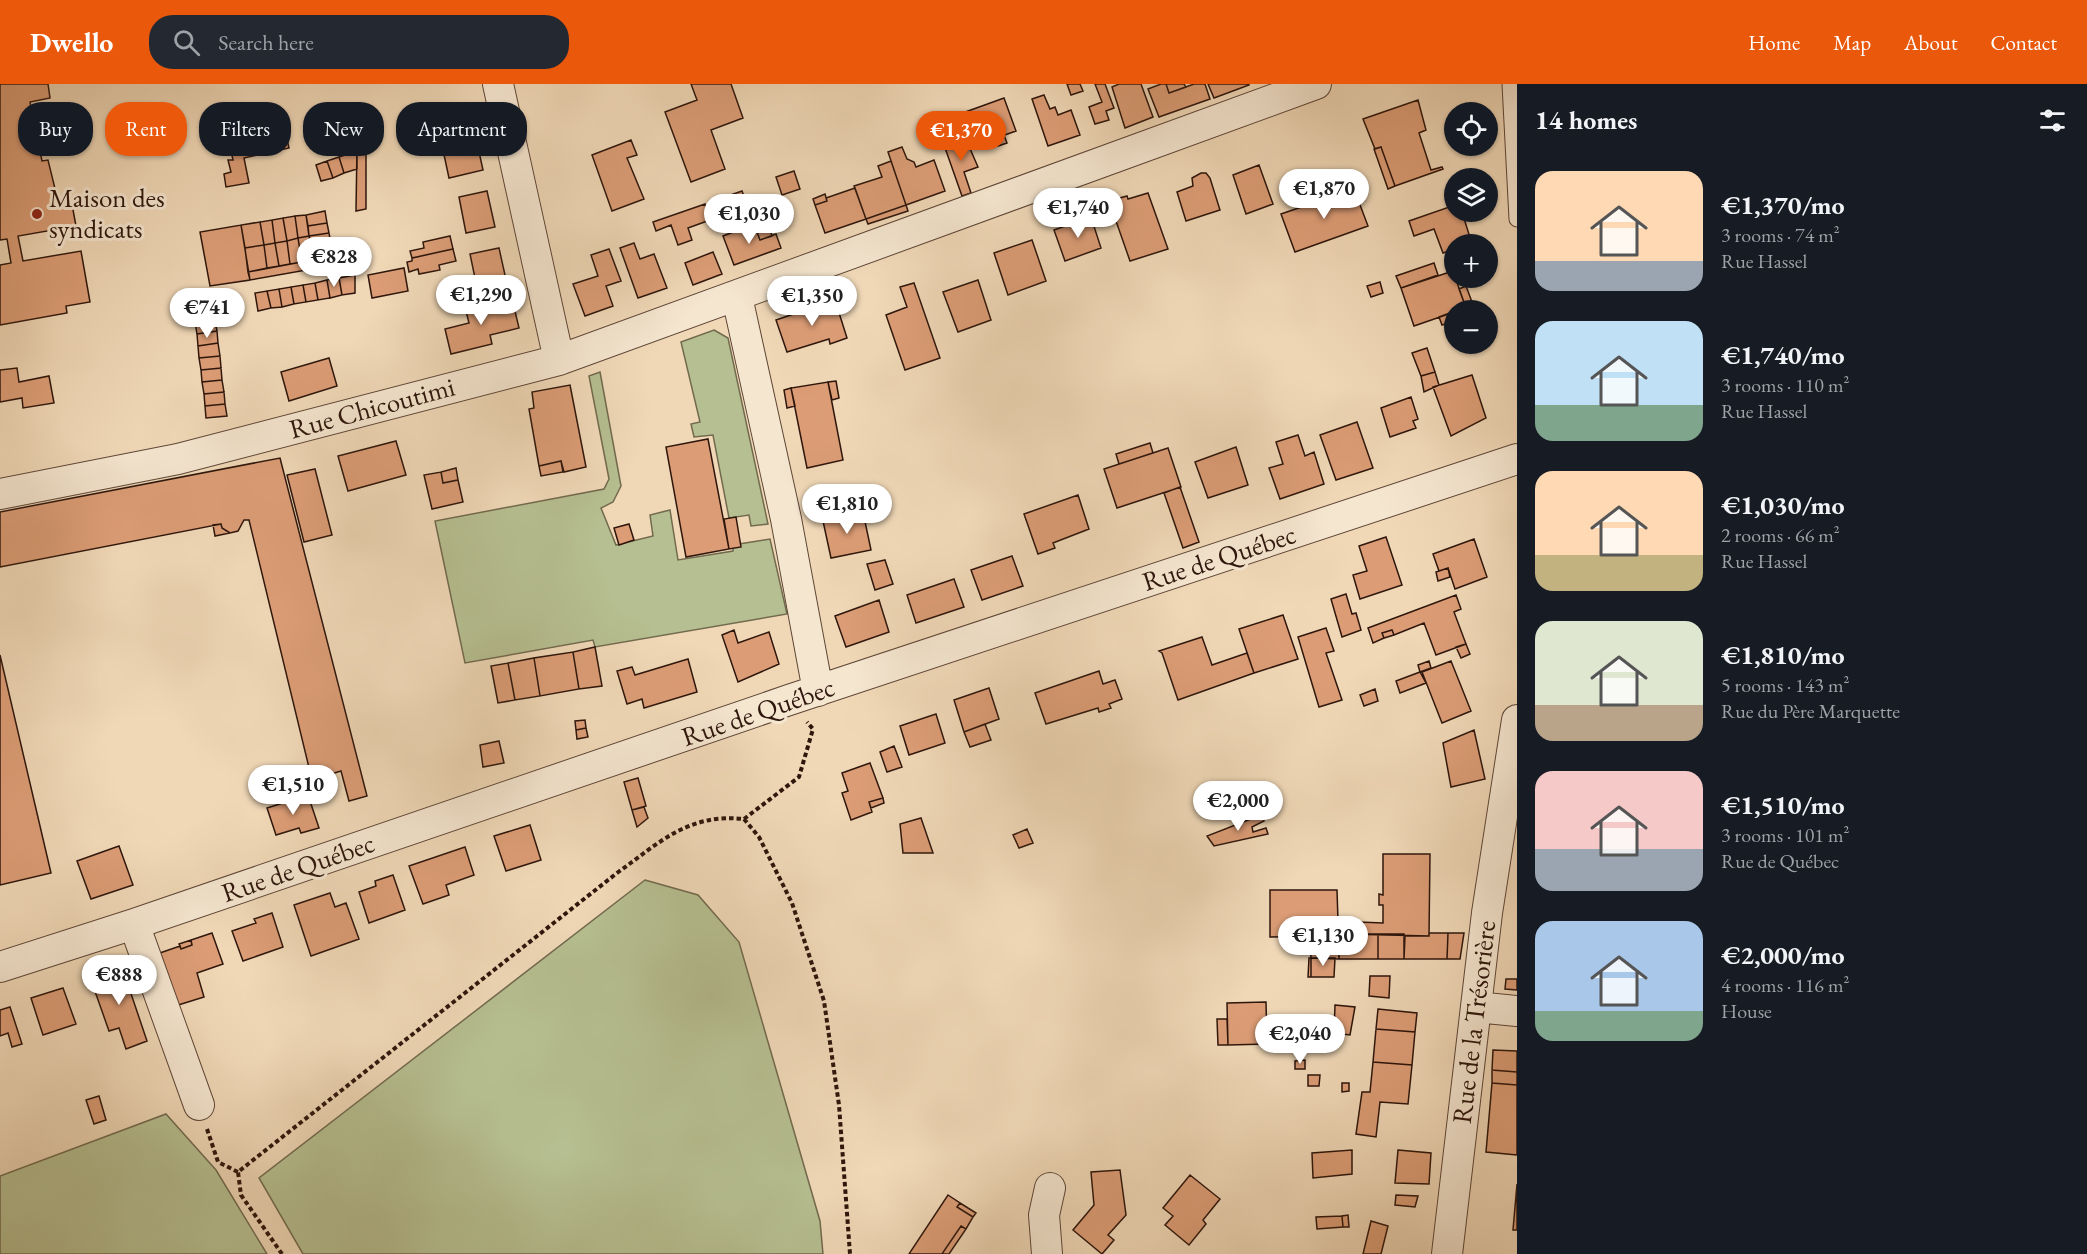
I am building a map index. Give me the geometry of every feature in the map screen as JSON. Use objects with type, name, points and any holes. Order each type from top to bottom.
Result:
[{"type":"street","points":[[498,84],[559,360]]},
{"type":"street","name":"Rue Chicoutimi","points":[[0,494],[178,459],[559,360],[1316,84]]},
{"type":"street","points":[[737,297],[786,519],[818,691]]},
{"type":"street","name":"Rue de Québec","points":[[0,967],[134,924],[789,700],[1517,459]]},
{"type":"street","name":"Rue de la Trésorière","points":[[1447,1254],[1487,913],[1517,720]]},
{"type":"street","points":[[134,924],[199,1106]]},
{"type":"street","points":[[1476,1007],[1517,1011]]},
{"type":"street","points":[[1047,1254],[1044,1215],[1050,1188]]},
{"type":"lane","points":[[1510,84],[1517,219]]},
{"type":"path","points":[[744,819],[799,777],[813,729],[789,700]]},
{"type":"path","points":[[238,1172],[617,873],[681,828],[720,816],[744,819],[759,837],[792,903],[824,1001],[839,1105],[850,1254]]},
{"type":"path","points":[[199,1106],[218,1162],[238,1172]]},
{"type":"path","points":[[238,1172],[241,1195],[282,1254]]},
{"type":"green space","points":[[714,330],[728,338],[768,524],[751,526],[749,515],[729,518],[713,435],[694,437],[691,424],[700,422],[681,342]]},
{"type":"green space","points":[[600,372],[621,486],[613,502],[601,508],[616,545],[653,536],[650,515],[670,510],[678,560],[733,551],[733,545],[770,539],[787,614],[595,647],[593,640],[465,663],[435,521],[604,489],[609,479],[589,376]]},
{"type":"green space","points":[[645,880],[698,895],[739,942],[820,1221],[823,1254],[303,1254],[259,1178]]},
{"type":"green space","points":[[166,1114],[216,1170],[267,1254],[0,1254],[0,1176]]},
{"type":"building","name":"Maison des syndicats","points":[[0,84],[48,84],[50,98],[18,102],[18,156],[41,156],[42,161],[48,160],[58,201],[71,199],[76,226],[18,236],[23,261],[81,251],[90,302],[66,306],[67,313],[0,325],[0,265],[11,263],[7,239],[0,240]]},
{"type":"building","points":[[691,84],[731,84],[743,118],[711,130],[725,169],[691,182],[665,112],[697,100]]},
{"type":"building","points":[[1067,84],[1080,84],[1083,91],[1071,95]]},
{"type":"building","points":[[1095,84],[1105,84],[1114,108],[1106,111],[1109,120],[1095,124],[1089,107],[1102,102]]},
{"type":"building","points":[[1119,84],[1141,84],[1153,117],[1125,128],[1112,87]]},
{"type":"building","points":[[1166,84],[1169,93],[1194,84],[1205,84],[1210,99],[1159,117],[1148,89]]},
{"type":"building","points":[[1166,84],[1184,84],[1186,87],[1169,93]]},
{"type":"building","points":[[1208,84],[1249,84],[1249,85],[1214,98]]},
{"type":"building","points":[[1044,95],[1050,109],[1055,107],[1058,115],[1071,110],[1080,135],[1048,146],[1032,99]]},
{"type":"building","points":[[1004,98],[1016,131],[982,143],[977,132],[944,145],[935,123]]},
{"type":"building","points":[[1418,100],[1426,130],[1419,133],[1431,170],[1442,167],[1443,169],[1395,186],[1381,147],[1375,149],[1363,119]]},
{"type":"building","points":[[1004,135],[1007,143],[998,146],[995,139]]},
{"type":"building","points":[[965,137],[978,167],[964,172],[971,193],[962,196],[944,145]]},
{"type":"building","points":[[631,140],[637,155],[627,158],[644,199],[612,211],[592,155]]},
{"type":"building","points":[[902,147],[907,159],[914,162],[916,167],[934,160],[945,191],[906,205],[888,152]]},
{"type":"building","points":[[1381,147],[1395,186],[1388,189],[1374,149]]},
{"type":"building","points":[[232,156],[253,156],[244,158],[249,183],[226,187],[224,174],[231,172],[228,160],[233,160]]},
{"type":"building","points":[[357,156],[366,156],[366,209],[356,211]]},
{"type":"building","points":[[357,156],[357,169],[344,173],[339,157]]},
{"type":"building","points":[[444,156],[480,156],[483,170],[449,178]]},
{"type":"building","points":[[339,157],[344,173],[333,178],[327,161]]},
{"type":"building","points":[[327,161],[333,178],[321,181],[316,165]]},
{"type":"building","points":[[891,161],[906,205],[866,219],[854,186],[882,177],[878,166]]},
{"type":"building","points":[[1259,165],[1273,204],[1246,214],[1233,175]]},
{"type":"building","points":[[794,171],[800,189],[782,195],[776,177]]},
{"type":"building","points":[[1206,173],[1210,178],[1220,210],[1186,221],[1177,192],[1193,186],[1192,178]]},
{"type":"building","points":[[855,188],[866,219],[825,233],[815,205],[827,201],[826,198]]},
{"type":"building","points":[[1354,189],[1368,226],[1295,252],[1281,214]]},
{"type":"building","points":[[487,191],[495,227],[466,233],[459,197]]},
{"type":"building","points":[[742,191],[748,207],[731,213],[725,197]]},
{"type":"building","points":[[1148,193],[1168,249],[1130,261],[1109,201],[1127,196],[1128,199]]},
{"type":"building","points":[[825,194],[827,201],[815,205],[813,199]]},
{"type":"building","points":[[705,204],[710,220],[688,228],[692,240],[678,245],[671,225],[656,231],[653,222]]},
{"type":"building","points":[[906,205],[908,211],[868,224],[866,219]]},
{"type":"building","points":[[1444,209],[1444,222],[1465,222],[1469,234],[1444,234],[1443,253],[1434,229],[1414,236],[1409,221]]},
{"type":"building","points":[[325,211],[327,223],[308,226],[306,215]]},
{"type":"building","points":[[306,215],[309,236],[298,238],[295,216]]},
{"type":"building","points":[[295,216],[298,238],[287,241],[283,218]]},
{"type":"building","points":[[1091,217],[1101,248],[1065,261],[1054,230]]},
{"type":"building","points":[[283,218],[287,241],[275,243],[272,220]]},
{"type":"building","points":[[272,220],[275,243],[264,245],[260,222]]},
{"type":"building","points":[[767,220],[772,236],[760,240],[754,224]]},
{"type":"building","points":[[260,222],[264,245],[245,248],[241,225]]},
{"type":"building","points":[[327,223],[329,233],[309,236],[308,226]]},
{"type":"building","points":[[754,224],[760,240],[776,234],[781,248],[734,265],[723,236]]},
{"type":"building","points":[[241,225],[250,280],[210,286],[200,232]]},
{"type":"building","points":[[329,233],[331,244],[312,248],[309,236]]},
{"type":"building","points":[[309,236],[313,260],[302,262],[298,238]]},
{"type":"building","points":[[450,236],[453,249],[412,258],[410,251],[424,248],[423,242]]},
{"type":"building","points":[[298,238],[302,262],[290,264],[287,241]]},
{"type":"building","points":[[1032,240],[1046,281],[1008,295],[994,253]]},
{"type":"building","points":[[287,241],[290,264],[279,266],[275,243]]},
{"type":"building","points":[[275,243],[279,266],[267,268],[264,245]]},
{"type":"building","points":[[634,243],[640,259],[654,254],[667,288],[638,298],[620,248]]},
{"type":"building","points":[[331,244],[333,256],[313,260],[312,248]]},
{"type":"building","points":[[264,245],[267,268],[248,272],[245,248]]},
{"type":"building","points":[[499,248],[507,284],[493,287],[494,296],[461,303],[457,283],[475,278],[470,254]]},
{"type":"building","points":[[453,249],[456,261],[439,265],[440,270],[419,274],[418,269],[409,272],[407,262],[412,261],[412,258]]},
{"type":"building","points":[[609,249],[621,281],[606,286],[613,306],[585,316],[573,284],[598,276],[591,255]]},
{"type":"building","points":[[713,252],[722,274],[693,285],[685,263]]},
{"type":"building","points":[[333,256],[335,265],[250,280],[248,272]]},
{"type":"building","points":[[1434,263],[1438,275],[1401,288],[1396,276]]},
{"type":"building","points":[[404,268],[408,291],[372,298],[368,275]]},
{"type":"building","points":[[1444,274],[1444,288],[1459,288],[1463,300],[1444,300],[1444,316],[1414,326],[1401,288]]},
{"type":"building","points":[[355,275],[355,293],[342,295],[339,278]]},
{"type":"building","points":[[339,278],[342,295],[330,298],[327,280]]},
{"type":"building","points":[[327,280],[330,298],[318,300],[315,283]]},
{"type":"building","points":[[978,280],[991,320],[958,332],[943,292]]},
{"type":"building","points":[[1380,282],[1383,293],[1371,297],[1367,286]]},
{"type":"building","points":[[315,283],[318,300],[306,302],[303,285]]},
{"type":"building","points":[[914,283],[940,358],[905,370],[886,315],[907,307],[900,287]]},
{"type":"building","points":[[303,285],[306,302],[294,304],[291,287]]},
{"type":"building","points":[[291,287],[294,304],[282,307],[279,289]]},
{"type":"building","points":[[1467,288],[1471,300],[1463,300],[1459,289]]},
{"type":"building","points":[[279,289],[282,307],[271,308],[267,291]]},
{"type":"building","points":[[267,291],[271,308],[258,311],[255,293]]},
{"type":"building","points":[[482,299],[484,309],[513,303],[519,328],[490,335],[492,344],[451,354],[445,329],[469,323],[464,303]]},
{"type":"building","points":[[835,300],[847,338],[830,344],[829,339],[787,352],[776,320]]},
{"type":"building","points":[[214,307],[215,320],[195,322],[194,309]]},
{"type":"building","points":[[1444,315],[1444,324],[1442,325],[1439,317]]},
{"type":"building","points":[[215,320],[217,331],[197,334],[195,322]]},
{"type":"building","points":[[217,331],[218,343],[198,346],[197,334]]},
{"type":"building","points":[[218,343],[220,356],[199,358],[198,346]]},
{"type":"building","points":[[1427,348],[1435,372],[1421,376],[1412,353]]},
{"type":"building","points":[[220,356],[221,368],[201,370],[199,358]]},
{"type":"building","points":[[329,358],[337,386],[289,401],[281,372]]},
{"type":"building","points":[[17,368],[19,382],[49,376],[54,403],[23,408],[22,398],[0,402],[0,370]]},
{"type":"building","points":[[221,368],[222,380],[202,382],[201,370]]},
{"type":"building","points":[[1435,372],[1439,385],[1424,392],[1421,376]]},
{"type":"building","points":[[1472,375],[1486,418],[1451,436],[1433,387]]},
{"type":"building","points":[[222,380],[224,392],[204,394],[202,382]]},
{"type":"building","points":[[836,381],[839,398],[832,400],[828,382]]},
{"type":"building","points":[[828,382],[843,460],[807,468],[791,388]]},
{"type":"building","points":[[570,385],[586,467],[564,472],[561,461],[539,466],[529,409],[534,408],[532,392]]},
{"type":"building","points":[[791,388],[795,406],[787,408],[784,390]]},
{"type":"building","points":[[224,392],[225,404],[205,406],[204,394]]},
{"type":"building","points":[[1411,397],[1418,419],[1413,421],[1416,428],[1390,437],[1381,408]]},
{"type":"building","points":[[225,404],[227,416],[206,418],[205,406]]},
{"type":"building","points":[[1357,422],[1373,468],[1336,480],[1320,435]]},
{"type":"building","points":[[1298,435],[1305,456],[1314,452],[1324,484],[1280,499],[1269,468],[1283,464],[1276,442]]},
{"type":"building","points":[[708,439],[729,549],[686,557],[666,447]]},
{"type":"building","points":[[396,441],[406,475],[348,491],[338,456]]},
{"type":"building","points":[[1150,443],[1153,453],[1119,464],[1116,454]]},
{"type":"building","points":[[1236,447],[1248,485],[1208,498],[1195,462]]},
{"type":"building","points":[[1168,448],[1181,487],[1117,508],[1104,469]]},
{"type":"building","points":[[280,458],[367,796],[349,801],[341,771],[312,780],[249,520],[244,520],[238,531],[230,533],[222,528],[221,524],[0,567],[0,512]]},
{"type":"building","points":[[561,461],[563,472],[541,476],[539,466]]},
{"type":"building","points":[[456,468],[458,480],[443,483],[441,472]]},
{"type":"building","points":[[315,469],[332,535],[304,542],[287,475]]},
{"type":"building","points":[[441,472],[443,483],[458,480],[463,502],[432,509],[424,475]]},
{"type":"building","points":[[1180,487],[1199,542],[1183,548],[1164,493]]},
{"type":"building","points":[[1078,495],[1089,529],[1053,543],[1055,548],[1038,554],[1024,514]]},
{"type":"building","points":[[863,512],[871,550],[831,558],[823,521]]},
{"type":"building","points":[[736,517],[741,547],[729,549],[724,519]]},
{"type":"building","points":[[221,524],[222,528],[230,533],[215,536],[213,525]]},
{"type":"building","points":[[629,524],[634,540],[619,545],[614,528]]},
{"type":"building","points":[[1386,537],[1402,585],[1360,599],[1353,575],[1367,571],[1359,546]]},
{"type":"building","points":[[1474,539],[1487,577],[1455,589],[1448,568],[1439,571],[1433,554]]},
{"type":"building","points":[[1012,556],[1023,586],[982,600],[971,570]]},
{"type":"building","points":[[885,560],[893,584],[875,590],[867,564]]},
{"type":"building","points":[[1448,568],[1450,577],[1438,581],[1436,572]]},
{"type":"building","points":[[954,579],[964,607],[916,623],[907,595]]},
{"type":"building","points":[[1346,594],[1352,614],[1356,613],[1361,630],[1342,637],[1331,599]]},
{"type":"building","points":[[1456,595],[1461,609],[1454,612],[1466,644],[1436,655],[1424,623],[1394,635],[1392,630],[1382,633],[1384,638],[1373,643],[1368,628]]},
{"type":"building","points":[[879,600],[889,632],[846,647],[835,616]]},
{"type":"building","points":[[1283,615],[1298,659],[1254,673],[1239,629]]},
{"type":"building","points":[[1326,628],[1334,651],[1326,653],[1342,700],[1319,707],[1298,637]]},
{"type":"building","points":[[734,630],[738,643],[769,632],[779,664],[738,682],[722,635]]},
{"type":"building","points":[[1392,630],[1394,635],[1384,638],[1382,633]]},
{"type":"building","points":[[1202,637],[1212,665],[1247,653],[1254,673],[1178,700],[1162,653],[1159,651]]},
{"type":"building","points":[[1466,644],[1470,654],[1461,658],[1456,647]]},
{"type":"building","points":[[595,647],[602,686],[579,689],[573,652]]},
{"type":"building","points":[[573,652],[579,689],[540,696],[534,658]]},
{"type":"building","points":[[0,655],[51,873],[0,885]]},
{"type":"building","points":[[534,658],[540,696],[515,700],[508,663]]},
{"type":"building","points":[[688,659],[697,692],[644,708],[642,699],[627,704],[617,671],[632,667],[635,675]]},
{"type":"building","points":[[1429,661],[1431,668],[1420,672],[1418,665]]},
{"type":"building","points":[[1451,661],[1471,711],[1442,723],[1422,672]]},
{"type":"building","points":[[508,663],[515,700],[498,703],[491,666]]},
{"type":"building","points":[[1099,671],[1103,684],[1115,680],[1122,699],[1109,704],[1111,708],[1099,712],[1098,708],[1046,724],[1035,693]]},
{"type":"building","points":[[1420,672],[1426,683],[1400,693],[1396,681]]},
{"type":"building","points":[[989,688],[999,719],[964,732],[954,700]]},
{"type":"building","points":[[1375,689],[1378,701],[1364,706],[1360,695]]},
{"type":"building","points":[[936,714],[945,743],[909,755],[900,726]]},
{"type":"building","points":[[585,720],[586,728],[576,730],[575,721]]},
{"type":"building","points":[[985,724],[991,740],[970,747],[964,732]]},
{"type":"building","points":[[586,728],[588,737],[577,739],[576,730]]},
{"type":"building","points":[[1474,730],[1485,779],[1451,787],[1443,743]]},
{"type":"building","points":[[499,741],[504,763],[483,767],[480,745]]},
{"type":"building","points":[[894,746],[902,767],[887,772],[880,752]]},
{"type":"building","points":[[870,763],[883,798],[869,802],[872,812],[851,820],[842,793],[848,791],[842,773]]},
{"type":"building","points":[[638,778],[646,806],[632,810],[624,782]]},
{"type":"building","points":[[308,795],[319,828],[301,833],[299,828],[276,835],[267,808]]},
{"type":"building","points":[[883,798],[884,803],[871,808],[869,802]]},
{"type":"building","points":[[644,807],[648,818],[637,827],[632,810]]},
{"type":"building","points":[[1261,815],[1264,821],[1252,827],[1253,832],[1266,828],[1268,834],[1214,846],[1207,836]]},
{"type":"building","points":[[921,818],[933,853],[903,853],[900,824]]},
{"type":"building","points":[[530,825],[541,860],[506,871],[494,836]]},
{"type":"building","points":[[1027,829],[1033,843],[1019,848],[1013,835]]},
{"type":"building","points":[[119,846],[133,885],[91,899],[77,861]]},
{"type":"building","points":[[465,847],[474,875],[446,885],[449,895],[423,904],[409,866]]},
{"type":"building","points":[[1383,854],[1430,854],[1429,936],[1345,934],[1333,936],[1333,921],[1383,923],[1383,905],[1379,905],[1379,894],[1383,895]]},
{"type":"building","points":[[393,875],[405,910],[369,923],[359,892],[376,886],[375,881]]},
{"type":"building","points":[[1270,890],[1337,890],[1338,921],[1333,921],[1333,936],[1270,937]]},
{"type":"building","points":[[330,893],[335,907],[346,903],[359,939],[311,956],[294,905]]},
{"type":"building","points":[[272,913],[283,947],[243,961],[232,931],[256,923],[254,919]]},
{"type":"building","points":[[212,933],[223,964],[197,973],[204,997],[175,1006],[157,954],[180,946],[181,949],[192,945],[191,940]]},
{"type":"building","points":[[1429,933],[1448,933],[1447,959],[1404,959],[1405,936],[1429,936]]},
{"type":"building","points":[[1448,933],[1464,933],[1460,959],[1447,959]]},
{"type":"building","points":[[1378,934],[1378,959],[1339,959],[1339,935]]},
{"type":"building","points":[[1378,934],[1404,934],[1404,959],[1378,959]]},
{"type":"building","points":[[1310,937],[1339,937],[1339,959],[1311,958]]},
{"type":"building","points":[[191,940],[192,945],[181,949],[179,944]]},
{"type":"building","points":[[1309,958],[1311,958],[1311,977],[1308,977]]},
{"type":"building","points":[[1311,958],[1335,958],[1334,977],[1311,977]]},
{"type":"building","points":[[121,964],[147,1041],[126,1049],[119,1028],[109,1031],[91,980],[110,973],[109,969]]},
{"type":"building","points":[[1370,976],[1390,976],[1389,998],[1369,996]]},
{"type":"building","points":[[1506,979],[1517,979],[1517,990],[1505,989]]},
{"type":"building","points":[[63,988],[76,1024],[43,1035],[31,998]]},
{"type":"building","points":[[1266,1002],[1267,1044],[1228,1045],[1227,1003]]},
{"type":"building","points":[[1335,1005],[1355,1007],[1350,1035],[1334,1033]]},
{"type":"building","points":[[10,1007],[22,1044],[12,1047],[8,1033],[0,1036],[0,1010]]},
{"type":"building","points":[[1378,1009],[1417,1013],[1415,1032],[1376,1029]]},
{"type":"building","points":[[1217,1019],[1227,1019],[1228,1045],[1218,1045]]},
{"type":"building","points":[[1376,1029],[1415,1032],[1412,1065],[1373,1062]]},
{"type":"building","points":[[1493,1050],[1517,1051],[1517,1072],[1492,1070]]},
{"type":"building","points":[[1305,1060],[1305,1069],[1295,1069],[1295,1061]]},
{"type":"building","points":[[1373,1062],[1412,1065],[1408,1104],[1380,1102],[1376,1137],[1356,1134],[1362,1092],[1370,1092]]},
{"type":"building","points":[[1492,1070],[1517,1072],[1517,1085],[1492,1083]]},
{"type":"building","points":[[1308,1075],[1320,1075],[1319,1086],[1308,1086]]},
{"type":"building","points":[[1342,1083],[1349,1083],[1349,1091],[1342,1092]]},
{"type":"building","points":[[1492,1083],[1517,1085],[1517,1155],[1486,1152]]},
{"type":"building","points":[[99,1096],[106,1120],[94,1124],[86,1100]]},
{"type":"building","points":[[1352,1150],[1352,1174],[1313,1178],[1312,1153]]},
{"type":"building","points":[[1398,1150],[1431,1153],[1429,1184],[1395,1183]]},
{"type":"building","points":[[1120,1170],[1126,1215],[1108,1235],[1114,1240],[1102,1254],[1073,1230],[1094,1205],[1091,1172]]},
{"type":"building","points":[[1190,1175],[1220,1199],[1203,1220],[1206,1224],[1189,1245],[1165,1225],[1173,1216],[1163,1208]]},
{"type":"building","points":[[1517,1184],[1517,1230],[1513,1230]]},
{"type":"building","points":[[948,1195],[960,1203],[957,1207],[973,1217],[966,1229],[961,1226],[942,1254],[909,1254]]},
{"type":"building","points":[[1396,1195],[1418,1196],[1415,1207],[1395,1205]]},
{"type":"building","points":[[960,1203],[976,1213],[973,1217],[957,1207]]},
{"type":"building","points":[[1348,1215],[1349,1227],[1343,1227],[1342,1216]]},
{"type":"building","points":[[1342,1216],[1343,1227],[1317,1229],[1316,1217]]},
{"type":"building","points":[[1371,1221],[1388,1226],[1381,1254],[1363,1254]]},
{"type":"building","points":[[961,1226],[966,1229],[949,1254],[942,1254]]},
{"type":"place","name":"Maison des syndicats","points":[[37,214]]}]
